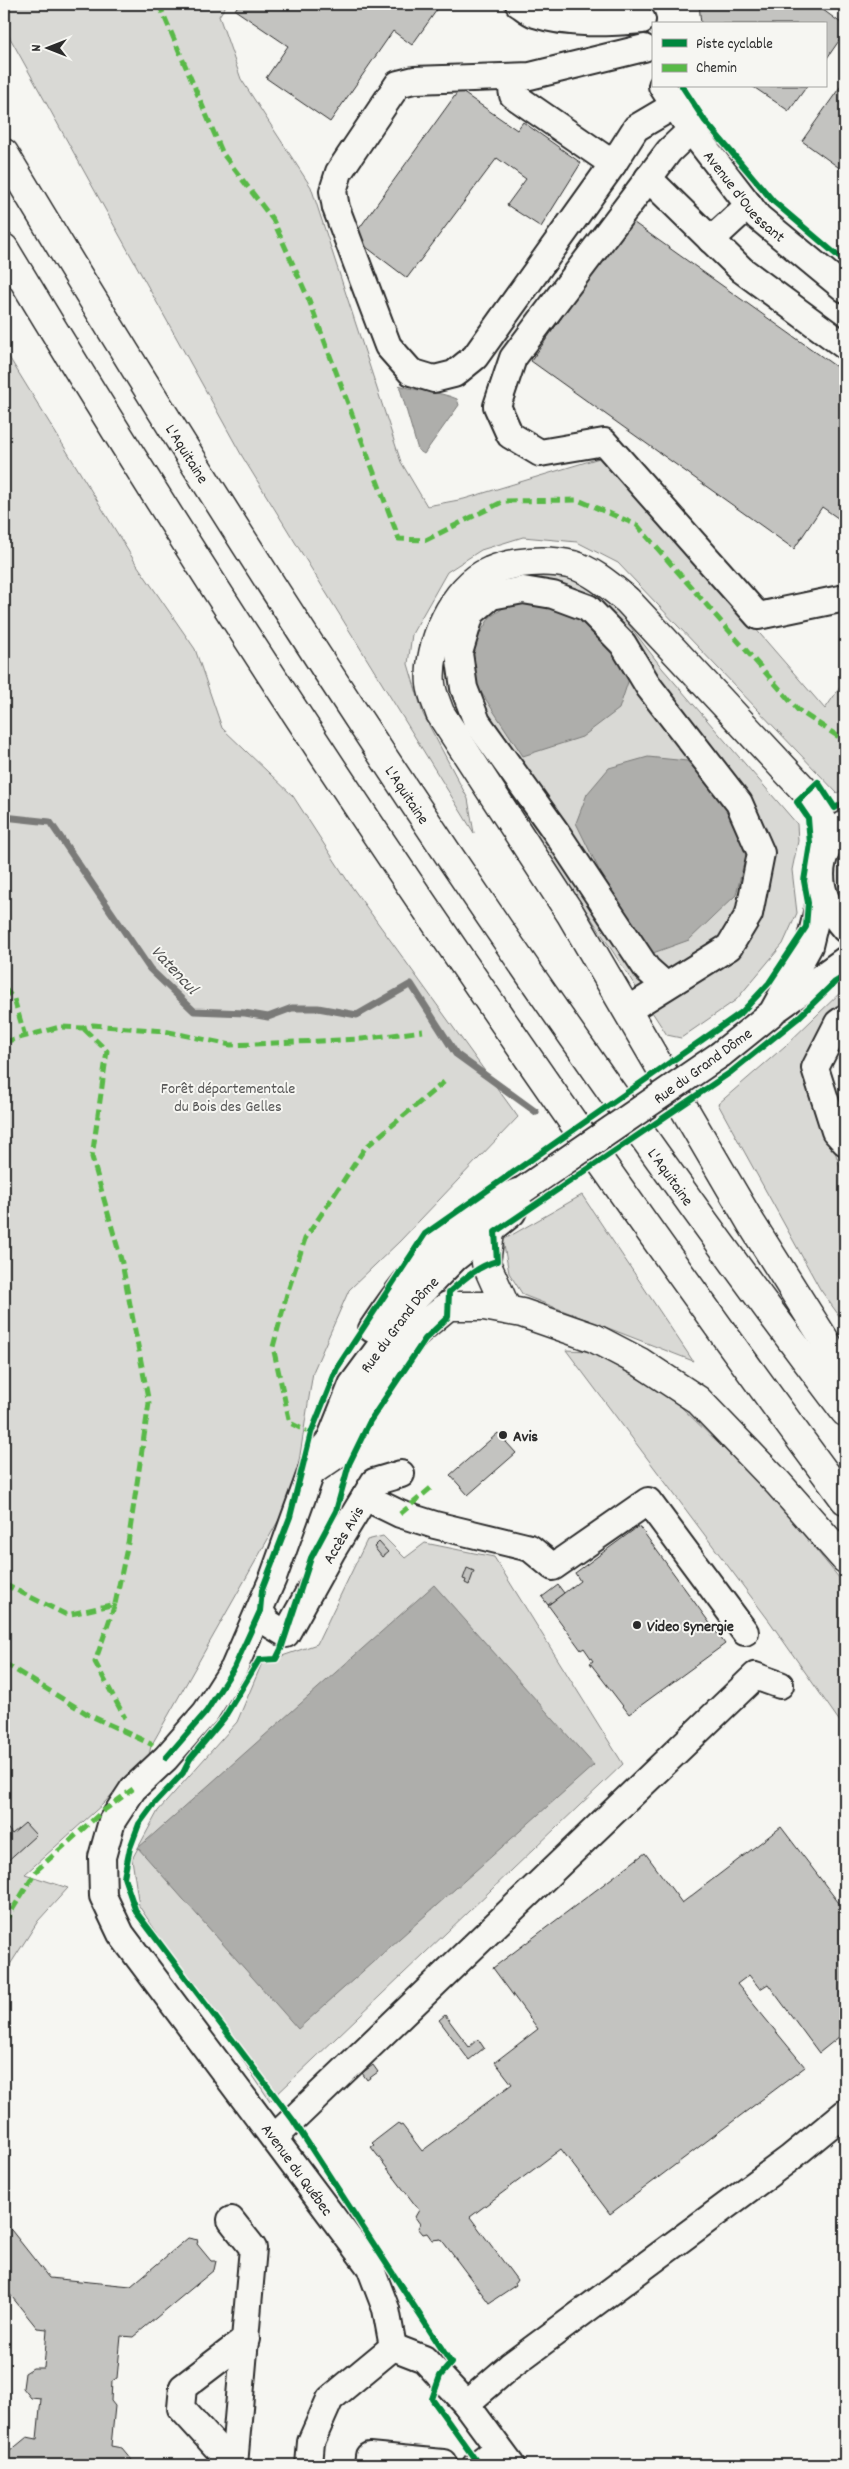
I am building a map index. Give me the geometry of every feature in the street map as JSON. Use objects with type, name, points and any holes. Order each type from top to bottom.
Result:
[{"type":"highway","name":"L'Aquitaine","points":[[4,152],[223,509],[458,868],[727,1256],[845,1412]]},
{"type":"highway","points":[[4,248],[182,537],[418,897],[614,1179],[845,1500]]},
{"type":"highway","points":[[825,852],[825,825],[806,792],[627,600],[600,579],[574,565],[547,562],[514,564],[489,571],[465,588],[450,609],[439,631],[433,656],[431,684],[440,713],[570,913],[751,1223],[845,1372]]},
{"type":"highway","points":[[490,1232],[486,1264],[507,1310]]},
{"type":"highway","points":[[314,1464],[334,1456],[357,1415],[396,1359],[418,1332],[448,1306],[484,1306],[507,1310],[594,1338],[640,1362],[698,1400],[778,1483],[845,1559]]},
{"type":"street","points":[[519,4],[534,14],[570,20],[614,23],[643,12],[645,60],[652,70]]},
{"type":"street","points":[[644,48],[530,76],[414,80],[398,84],[339,172],[333,191],[336,208],[388,346],[411,372],[434,379],[454,374],[475,357],[613,164],[636,128],[668,96]]},
{"type":"street","points":[[510,77],[513,95],[613,164]]},
{"type":"street","name":"Avenue d'Ouessant","points":[[668,96],[691,130],[758,217],[845,289]]},
{"type":"street","points":[[691,130],[669,151],[513,358],[496,406],[510,435],[540,453],[604,442],[758,616],[845,598]]},
{"type":"street","points":[[648,178],[742,270],[845,346]]},
{"type":"street","points":[[711,240],[749,205]]},
{"type":"street","points":[[628,1010],[729,947],[749,914],[761,853],[739,803],[649,687],[623,644],[588,608],[553,595],[523,590],[491,596],[471,613],[459,653],[464,688],[477,722],[556,832],[647,969],[666,986]]},
{"type":"street","points":[[845,824],[833,837],[825,852],[820,872],[822,892],[831,913],[845,929]]},
{"type":"street","name":"Rue du Grand Dôme","points":[[314,1464],[317,1437],[348,1369],[400,1288],[440,1242],[468,1219],[512,1200],[722,1054],[772,1013],[808,946],[822,892]]},
{"type":"street","points":[[772,1013],[845,960]]},
{"type":"street","points":[[845,1018],[838,1023],[814,1068],[835,1131],[845,1142]]},
{"type":"street","points":[[490,1232],[489,1214],[512,1200]]},
{"type":"street","name":"Rue du Grand Dôme","points":[[102,1857],[112,1820],[133,1789],[166,1758],[206,1712],[234,1668],[260,1610],[314,1464],[330,1440],[352,1385],[416,1298],[456,1258],[490,1232]]},
{"type":"street","name":"Accès Avis","points":[[260,1610],[268,1623],[286,1634],[332,1551],[374,1482],[401,1474]]},
{"type":"street","points":[[365,1498],[400,1514],[426,1522],[530,1548],[553,1567],[648,1501],[745,1632]]},
{"type":"street","points":[[275,2137],[730,1716],[755,1676],[780,1686]]},
{"type":"street","name":"Avenue du Québec","points":[[102,1857],[103,1896],[121,1934],[370,2266],[386,2309],[393,2347]]},
{"type":"street","points":[[466,2404],[510,2366],[790,2159],[845,2113]]},
{"type":"street","points":[[231,2220],[253,2248],[234,2465]]},
{"type":"street","points":[[234,2465],[181,2408],[183,2387],[246,2339]]},
{"type":"street","points":[[309,2465],[311,2442],[330,2399],[393,2347],[424,2359],[466,2404],[505,2456],[476,2465]]},
{"type":"street","points":[[368,2465],[369,2456],[443,2463],[444,2465]]},
{"type":"green space","points":[[4,4],[227,4],[219,16],[241,79],[311,187],[401,462],[427,506],[464,499],[606,456],[825,709],[845,680],[845,788],[837,793],[618,563],[577,542],[523,537],[481,550],[447,572],[412,634],[408,664],[423,714],[468,799],[474,833],[242,456],[4,27]]},
{"type":"green space","name":"Forêt départementale du Bois des Gelles","points":[[4,349],[135,562],[195,649],[222,728],[293,796],[349,883],[518,1117],[400,1241],[349,1290],[313,1372],[294,1493],[151,1746],[149,1755],[103,1804],[25,1874],[68,1888],[38,1921],[4,1974]]},
{"type":"green space","points":[[537,571],[573,577],[613,604],[662,668],[797,824],[798,841],[792,870],[797,913],[783,944],[736,1000],[681,1038],[667,1035],[482,750],[466,606],[493,581]]},
{"type":"green space","points":[[845,853],[845,903],[839,872]]},
{"type":"green space","points":[[845,988],[845,1008],[808,1069],[845,1182],[845,1324],[820,1289],[718,1104],[785,1046]]},
{"type":"green space","points":[[582,1195],[693,1361],[523,1295],[509,1273],[503,1240]]},
{"type":"green space","points":[[566,1350],[589,1351],[672,1398],[770,1494],[845,1585],[845,1729],[770,1622]]},
{"type":"green space","points":[[383,1536],[405,1558],[425,1543],[494,1557],[623,1764],[270,2101],[139,1906],[132,1859],[158,1811],[237,1722],[262,1663],[317,1644],[367,1540]]},
{"type":"shaded area","points":[[399,385],[443,394],[457,399],[459,405],[424,454],[418,450]]},
{"type":"shaded area","points":[[515,600],[556,600],[589,618],[631,673],[619,709],[582,737],[523,756],[473,680],[473,645],[490,617]]},
{"type":"shaded area","points":[[648,757],[687,761],[729,806],[746,855],[736,895],[689,940],[653,953],[605,882],[576,823],[587,794],[609,768]]},
{"type":"shaded area","points":[[434,1585],[594,1765],[298,2029],[138,1848]]},
{"type":"building","points":[[239,4],[441,4],[412,45],[393,31],[330,122],[266,78],[288,46],[235,10]]},
{"type":"building","points":[[699,4],[815,4],[845,26],[845,32],[826,60],[826,22],[701,22]]},
{"type":"building","points":[[845,80],[845,172],[802,141]]},
{"type":"building","points":[[755,88],[806,88],[789,111]]},
{"type":"building","points":[[459,90],[517,130],[523,122],[581,163],[541,227],[507,205],[526,179],[497,158],[407,278],[353,237]]},
{"type":"building","points":[[630,220],[845,373],[845,523],[822,507],[794,549],[531,361]]},
{"type":"building","points":[[498,1433],[516,1453],[468,1495],[450,1475]]},
{"type":"building","name":"Video Synergie","points":[[639,1526],[725,1644],[629,1714],[590,1663],[593,1661],[584,1648],[581,1650],[548,1605],[580,1581],[575,1573]]},
{"type":"building","points":[[379,1542],[388,1552],[382,1557],[374,1547]]},
{"type":"building","points":[[467,1568],[474,1571],[469,1585],[463,1579]]},
{"type":"building","points":[[558,1585],[564,1593],[548,1605],[542,1597]]},
{"type":"building","points":[[25,1823],[36,1835],[4,1864],[4,1824],[12,1834]]},
{"type":"building","points":[[781,1827],[845,1911],[845,2032],[819,2053],[768,1984],[760,1989],[749,1975],[737,1984],[805,2067],[610,2214],[561,2149],[470,2217],[517,2280],[516,2285],[489,2303],[441,2239],[432,2240],[427,2233],[423,2234],[418,2228],[420,2224],[415,2217],[419,2210],[371,2147],[374,2145],[372,2143],[398,2123],[400,2126],[402,2125],[422,2151],[512,2084],[495,2062],[538,2029],[493,1968],[645,1853],[682,1903]]},
{"type":"building","points":[[445,2015],[469,2047],[478,2039],[484,2048],[469,2060],[439,2020]]},
{"type":"building","points":[[373,2065],[378,2072],[367,2080],[362,2073]]},
{"type":"building","points":[[4,2221],[49,2278],[131,2286],[188,2238],[198,2240],[197,2244],[211,2261],[216,2261],[214,2270],[133,2337],[121,2336],[117,2378],[112,2381],[111,2401],[115,2406],[111,2446],[122,2448],[136,2465],[4,2465],[4,2456],[27,2437],[37,2439],[41,2399],[31,2398],[23,2388],[25,2373],[33,2368],[44,2368],[47,2329],[37,2328],[4,2287]]},
{"type":"waterway","name":"Vatencul","points":[[4,817],[50,822],[150,969],[194,1011],[245,1013],[268,1017],[292,1008],[318,1008],[357,1015],[411,984],[456,1054],[536,1112]]},
{"type":"marked path","points":[[159,4],[223,154],[273,220],[309,300],[399,539],[426,540],[504,501],[578,500],[637,525],[798,710],[845,741]]},
{"type":"marked path","points":[[4,988],[14,999],[25,1036]]},
{"type":"marked path","points":[[4,1042],[60,1027],[83,1028],[93,1025],[164,1031],[231,1045],[362,1039],[423,1031]]},
{"type":"marked path","points":[[4,1584],[67,1615],[115,1604],[128,1543],[149,1403],[122,1263],[92,1157],[107,1051],[83,1028]]},
{"type":"marked path","points":[[314,1435],[290,1423],[273,1347],[287,1294],[305,1239],[365,1148],[444,1082]]},
{"type":"marked path","points":[[400,1514],[432,1487]]},
{"type":"marked path","points":[[115,1604],[95,1662],[125,1718]]},
{"type":"marked path","points":[[4,1663],[89,1715],[153,1745]]},
{"type":"marked path","points":[[4,1923],[37,1870],[103,1811],[133,1789]]},
{"type":"cycle path","points":[[683,88],[705,121],[773,201],[845,262]]},
{"type":"cycle path","points":[[166,1758],[206,1712],[234,1668],[260,1611],[262,1590],[290,1517],[311,1433],[337,1368],[425,1234],[742,1012],[769,983],[806,927],[808,903],[804,881],[810,844],[808,818],[797,802],[818,782],[835,808],[845,802]]},
{"type":"cycle path","points":[[479,2465],[432,2399],[440,2376],[451,2363],[293,2120],[136,1912],[124,1877],[130,1848],[139,1824],[153,1805],[183,1773],[190,1759],[224,1718],[259,1660],[276,1659],[311,1558],[336,1511],[349,1464],[370,1421],[425,1339],[448,1317],[449,1292],[477,1270],[497,1261],[495,1232],[731,1072],[797,1019],[835,982],[845,976]]},
{"type":"place","name":"Avis","points":[[503,1435]]},
{"type":"place","name":"Video Synergie","points":[[637,1625]]}]
